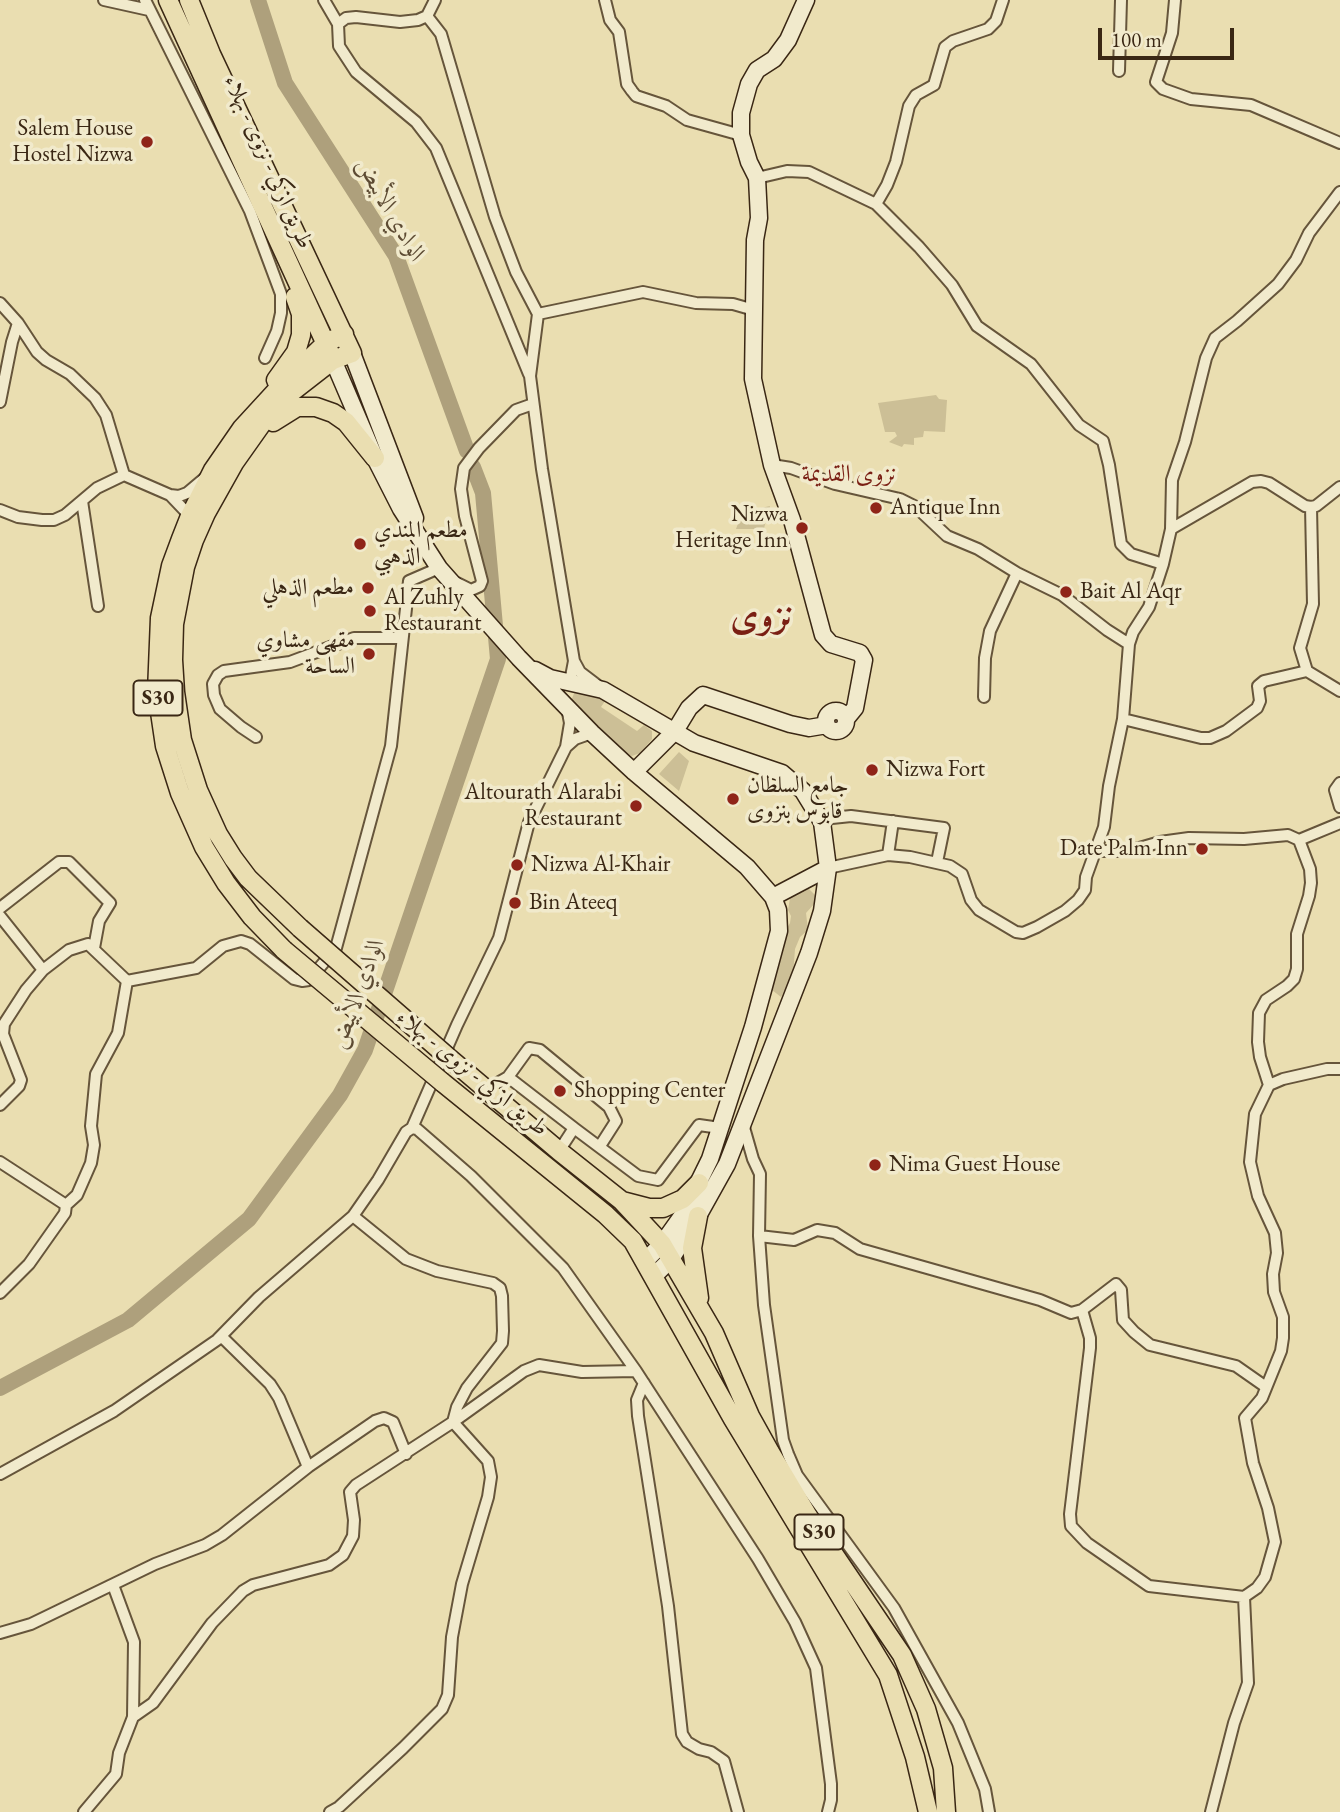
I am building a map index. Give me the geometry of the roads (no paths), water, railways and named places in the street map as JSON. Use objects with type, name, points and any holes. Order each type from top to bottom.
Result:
[{"type":"main road","name":"طريق ازكي - نزوى - بهلاء","points":[[168,0],[329,352]]},
{"type":"main road","name":"طريق ازكي - نزوى - بهلاء","points":[[189,0],[211,54],[352,353],[329,352],[242,428],[214,470],[190,516],[171,566],[160,618],[158,692],[165,746],[180,793],[204,847],[226,883],[252,917],[284,950],[605,1214],[633,1241],[733,1419],[888,1675],[915,1757],[928,1812]]},
{"type":"main road","points":[[242,428],[296,352],[301,335],[301,314],[280,248]]},
{"type":"main road","name":"طريق ازكي - نزوى - بهلاء","points":[[344,334],[263,422],[234,463],[206,513],[185,567],[174,624],[175,692],[182,740],[198,790],[218,834],[248,878],[300,928],[448,1057],[622,1201],[666,1251],[702,1311],[770,1452],[808,1516],[902,1655],[926,1709],[943,1768],[946,1810]]},
{"type":"main road","points":[[234,463],[262,430],[281,415],[297,407],[316,407],[333,413],[346,422],[375,458]]},
{"type":"main road","points":[[622,1201],[649,1208],[663,1208],[683,1199],[699,1183]]},
{"type":"main road","points":[[698,1216],[692,1248],[702,1311]]},
{"type":"street","points":[[104,0],[147,5],[250,211],[281,295],[277,331],[265,358]]},
{"type":"street","points":[[324,0],[338,24],[339,46],[347,62],[365,82],[416,122],[436,148],[530,376]]},
{"type":"street","points":[[338,24],[346,18],[356,17],[400,22],[418,20],[427,16],[435,0]]},
{"type":"street","points":[[605,0],[610,20],[618,32],[627,84],[636,96],[666,106],[687,120],[741,135]]},
{"type":"street","points":[[634,772],[675,732],[689,708],[703,695],[809,728],[827,725],[827,719],[833,712],[842,713],[846,719],[855,708],[864,660],[860,653],[831,644],[823,635],[792,520],[772,465],[753,379],[755,240],[759,218],[757,178],[741,135],[741,113],[757,71],[774,59],[788,40],[806,0]]},
{"type":"street","points":[[876,204],[896,162],[909,106],[916,95],[934,85],[945,47],[953,41],[988,29],[996,21],[1003,0]]},
{"type":"street","points":[[1119,71],[1121,0]]},
{"type":"street","points":[[1175,0],[1172,33],[1156,82],[1158,85],[1171,94],[1191,99],[1251,104],[1340,143]]},
{"type":"street","points":[[427,16],[441,34],[495,217],[516,272],[538,314],[530,376],[542,469],[574,660],[580,672],[603,690],[694,743],[771,768],[789,778],[803,791],[822,822],[828,868],[820,919],[743,1124],[727,1164],[698,1216],[649,1269]]},
{"type":"street","points":[[757,178],[787,171],[809,173],[876,204],[952,285],[977,326],[1031,364],[1079,425],[1102,441],[1109,465],[1121,544],[1131,554],[1163,564]]},
{"type":"street","points":[[773,897],[828,868],[888,855],[950,866],[962,874],[971,900],[979,910],[1010,930],[1023,933],[1065,911],[1078,900],[1085,890],[1086,877],[1104,827],[1109,786],[1123,719],[1129,644],[1133,632],[1149,607],[1163,564],[1171,529],[1172,480],[1185,442],[1206,358],[1215,338],[1278,284],[1296,260],[1309,233],[1340,192]]},
{"type":"street","points":[[538,314],[643,292],[696,303],[733,304],[754,310]]},
{"type":"street","points":[[0,303],[18,323],[37,352],[70,374],[95,398],[106,415],[124,475]]},
{"type":"street","points":[[0,402],[18,323]]},
{"type":"street","points":[[329,352],[375,458],[401,509],[439,568],[566,708],[634,772],[747,867],[773,897],[778,910],[779,931],[753,1027],[720,1128],[699,1183],[666,1251]]},
{"type":"street","points":[[352,353],[427,550]]},
{"type":"street","points":[[439,568],[467,589],[480,586],[480,567],[465,516],[461,489],[464,467],[516,410],[533,404]]},
{"type":"street","points":[[772,465],[791,468],[835,484],[900,499],[916,507],[947,536],[978,549],[1017,573],[1062,595],[1129,644]]},
{"type":"street","points":[[0,510],[18,517],[54,520],[65,515],[97,488],[124,475],[170,495],[179,496],[187,493],[214,470]]},
{"type":"street","points":[[1171,529],[1252,482],[1269,484],[1311,507],[1340,487]]},
{"type":"street","points":[[170,495],[190,516]]},
{"type":"street","points":[[82,501],[98,606]]},
{"type":"street","points":[[1311,507],[1313,604],[1300,648],[1307,671],[1340,691]]},
{"type":"street","points":[[127,981],[196,968],[223,946],[241,942],[250,944],[294,979],[309,980],[336,948],[391,746],[409,580],[439,568]]},
{"type":"street","points":[[984,697],[985,658],[990,631],[1017,573]]},
{"type":"street","points":[[256,737],[220,709],[213,684],[218,675],[232,668],[290,662],[354,638],[402,638]]},
{"type":"street","points":[[519,658],[541,674],[603,690]]},
{"type":"street","points":[[0,1474],[114,1411],[222,1336],[259,1297],[352,1216],[406,1132],[412,1128],[499,938],[529,822],[566,747],[569,723],[565,696],[574,660]]},
{"type":"street","points":[[1123,719],[1210,738],[1226,731],[1258,708],[1258,686],[1261,682],[1307,671]]},
{"type":"street","points":[[566,747],[575,739],[592,733]]},
{"type":"street","points":[[1340,783],[1335,790],[1340,807]]},
{"type":"street","points":[[822,822],[851,816],[944,828],[937,862]]},
{"type":"street","points":[[888,855],[893,821]]},
{"type":"street","points":[[1299,841],[1340,823]]},
{"type":"street","points":[[1094,851],[1129,851],[1160,842],[1189,838],[1244,839],[1288,835],[1299,841],[1310,869],[1311,883],[1297,934],[1297,969],[1294,979],[1266,1000],[1258,1020],[1260,1057],[1269,1085]]},
{"type":"street","points":[[0,908],[59,862],[69,862],[110,903],[99,921],[94,948]]},
{"type":"street","points":[[0,916],[43,970]]},
{"type":"street","points":[[0,1105],[19,1086],[21,1080],[3,1034],[4,1024],[43,970],[69,950],[88,944],[127,981]]},
{"type":"street","points":[[0,1293],[29,1264],[65,1213],[66,1205],[77,1195],[94,1145],[92,1126],[96,1074],[118,1033],[127,981]]},
{"type":"street","points":[[487,1089],[508,1077],[529,1048],[540,1050],[609,1107],[616,1121],[600,1146]]},
{"type":"street","points":[[1082,1310],[1090,1348],[1070,1514],[1071,1526],[1087,1543],[1149,1586],[1244,1597],[1257,1588],[1265,1577],[1275,1542],[1268,1508],[1253,1463],[1245,1418],[1262,1398],[1281,1351],[1283,1317],[1274,1293],[1273,1274],[1277,1253],[1275,1233],[1258,1196],[1250,1162],[1255,1114],[1269,1085],[1327,1069],[1340,1069]]},
{"type":"street","points":[[508,1077],[638,1176],[658,1180],[699,1125],[720,1128]]},
{"type":"street","points":[[743,1124],[753,1160],[760,1174],[759,1236],[764,1305],[783,1440],[788,1454],[797,1475],[894,1608],[958,1723],[985,1789],[989,1812]]},
{"type":"street","points":[[412,1128],[421,1132],[471,1176],[563,1268],[636,1371],[758,1559],[795,1622],[817,1674],[831,1784],[828,1812]]},
{"type":"street","points":[[559,1151],[574,1128]]},
{"type":"street","points":[[727,1164],[742,1157],[753,1160]]},
{"type":"street","points":[[0,1162],[66,1205]]},
{"type":"street","points":[[352,1216],[406,1259],[437,1271],[494,1283],[500,1289],[502,1343],[467,1388],[453,1422]]},
{"type":"street","points":[[759,1236],[793,1240],[817,1230],[835,1233],[860,1249],[1040,1300],[1071,1313],[1082,1310],[1116,1284],[1121,1290],[1124,1320],[1150,1345],[1236,1366],[1266,1387]]},
{"type":"street","points":[[222,1336],[270,1384],[279,1398],[308,1467]]},
{"type":"street","points":[[133,1717],[153,1703],[212,1623],[243,1591],[253,1585],[329,1565],[342,1555],[353,1536],[350,1492],[356,1485],[453,1422],[524,1371],[539,1365],[582,1372],[636,1371]]},
{"type":"street","points":[[644,1383],[637,1400],[638,1416],[668,1606],[682,1734],[687,1742],[711,1752],[723,1761],[738,1812]]},
{"type":"street","points":[[0,1633],[31,1624],[222,1535],[308,1467],[375,1421],[384,1418],[393,1422],[405,1454]]},
{"type":"street","points":[[330,1812],[339,1807],[403,1748],[442,1709],[448,1695],[452,1637],[462,1584],[488,1497],[491,1477],[488,1461],[453,1422]]},
{"type":"street","points":[[84,1812],[116,1774],[119,1753],[133,1717],[134,1642],[113,1585]]},
{"type":"street","points":[[1211,1812],[1234,1723],[1248,1683],[1244,1597]]},
{"type":"waterway","name":"الوادي الأبيض","points":[[258,0],[285,83],[396,256],[467,451]]},
{"type":"waterway","name":"الوادي الأبيض","points":[[0,1388],[128,1320],[249,1219],[340,1095],[365,1050],[498,659],[483,493],[473,467]]},
{"type":"place","name":"Salem House Hostel Nizwa","points":[[147,142]]},
{"type":"place","name":"Antique Inn","points":[[876,508]]},
{"type":"place","name":"Nizwa Heritage Inn","points":[[802,528]]},
{"type":"place","name":"مطعم المندي الذهبي","points":[[360,544]]},
{"type":"place","name":"مطعم الذهلي","points":[[368,588]]},
{"type":"place","name":"Bait Al Aqr","points":[[1066,592]]},
{"type":"place","name":"Al Zuhly Restaurant","points":[[370,611]]},
{"type":"place","name":"مقهى مشاوي الساحة","points":[[369,654]]},
{"type":"place","name":"Nizwa Fort","points":[[872,770]]},
{"type":"place","name":"جامع السلطان قابوس بنزوى","points":[[733,799]]},
{"type":"place","name":"Altourath Alarabi Restaurant","points":[[636,806]]},
{"type":"place","name":"Date Palm Inn","points":[[1202,849]]},
{"type":"place","name":"Nizwa Al-Khair","points":[[517,865]]},
{"type":"place","name":"Bin Ateeq","points":[[515,903]]},
{"type":"place","name":"Shopping Center","points":[[560,1091]]},
{"type":"place","name":"Nima Guest House","points":[[875,1165]]},
{"type":"district","name":"نزوى القديمة","points":[[849,474]]},
{"type":"district","name":"نزوى","points":[[762,617]]}]
